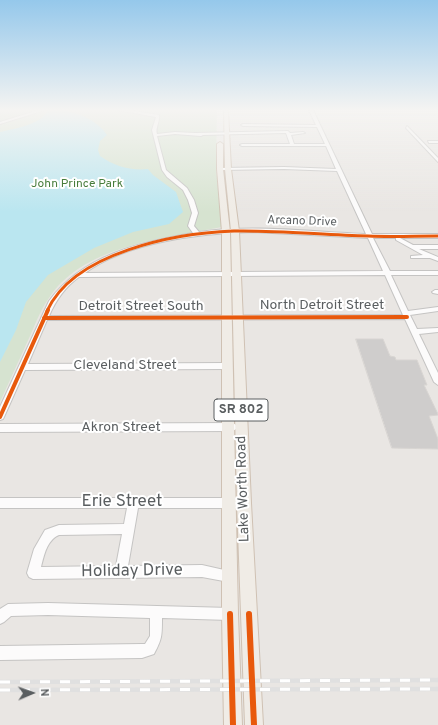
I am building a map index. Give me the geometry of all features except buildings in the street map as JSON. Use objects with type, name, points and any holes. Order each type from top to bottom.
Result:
[{"type":"main road","name":"Lake Worth Road","points":[[222,144],[220,169],[226,232],[226,274],[232,318],[242,427],[254,725]]},
{"type":"main road","name":"Lake Worth Road","points":[[224,144],[235,231],[236,275],[227,366],[229,576],[233,725]]},
{"type":"street","points":[[158,144],[164,170],[189,194],[195,213],[191,226],[197,234]]},
{"type":"street","points":[[422,144],[438,161]]},
{"type":"street","points":[[242,145],[327,145],[386,274],[438,382]]},
{"type":"street","points":[[220,169],[284,168],[338,170]]},
{"type":"street","name":"Arcano Drive","points":[[0,417],[44,318],[58,293],[78,274],[99,261],[124,251],[197,234],[235,231],[273,230],[369,236],[438,236]]},
{"type":"street","points":[[398,239],[410,247],[438,259]]},
{"type":"street","points":[[410,247],[438,247]]},
{"type":"street","points":[[413,258],[430,256]]},
{"type":"street","points":[[78,274],[236,275],[438,273]]},
{"type":"street","name":"North Detroit Street","points":[[232,318],[406,315],[438,309]]},
{"type":"street","name":"Detroit Street South","points":[[44,318],[232,318]]},
{"type":"street","points":[[414,332],[438,330]]},
{"type":"street","name":"Cleveland Street","points":[[23,367],[227,366]]},
{"type":"street","name":"Akron Street","points":[[0,428],[242,427]]},
{"type":"street","points":[[121,572],[133,503]]},
{"type":"street","name":"Erie Street","points":[[0,504],[244,503]]},
{"type":"street","name":"Holiday Drive","points":[[128,529],[59,530],[49,534],[40,549],[33,573],[202,571],[229,576]]},
{"type":"street","points":[[0,618],[8,610],[48,609],[230,614]]},
{"type":"street","points":[[0,653],[149,650],[156,637],[156,612]]},
{"type":"green space","name":"John Prince Park","points":[[0,144],[216,144],[216,170],[222,227],[176,235],[129,246],[106,254],[85,265],[66,278],[51,295],[42,310],[0,402]]},
{"type":"water","points":[[0,144],[99,144],[98,150],[100,156],[111,163],[135,169],[148,169],[153,175],[176,192],[183,212],[169,224],[133,232],[94,248],[48,275],[26,302],[16,330],[0,362]]},
{"type":"railway","points":[[0,682],[438,680]]},
{"type":"railway","points":[[0,690],[438,689]]},
{"type":"cycle path","points":[[0,417],[52,301],[73,278],[86,269],[113,255],[158,242],[214,232],[272,231],[368,236],[438,236]]},
{"type":"cycle path","points":[[44,318],[407,317]]},
{"type":"cycle path","points":[[230,614],[233,725]]},
{"type":"cycle path","points":[[249,614],[254,725]]}]
